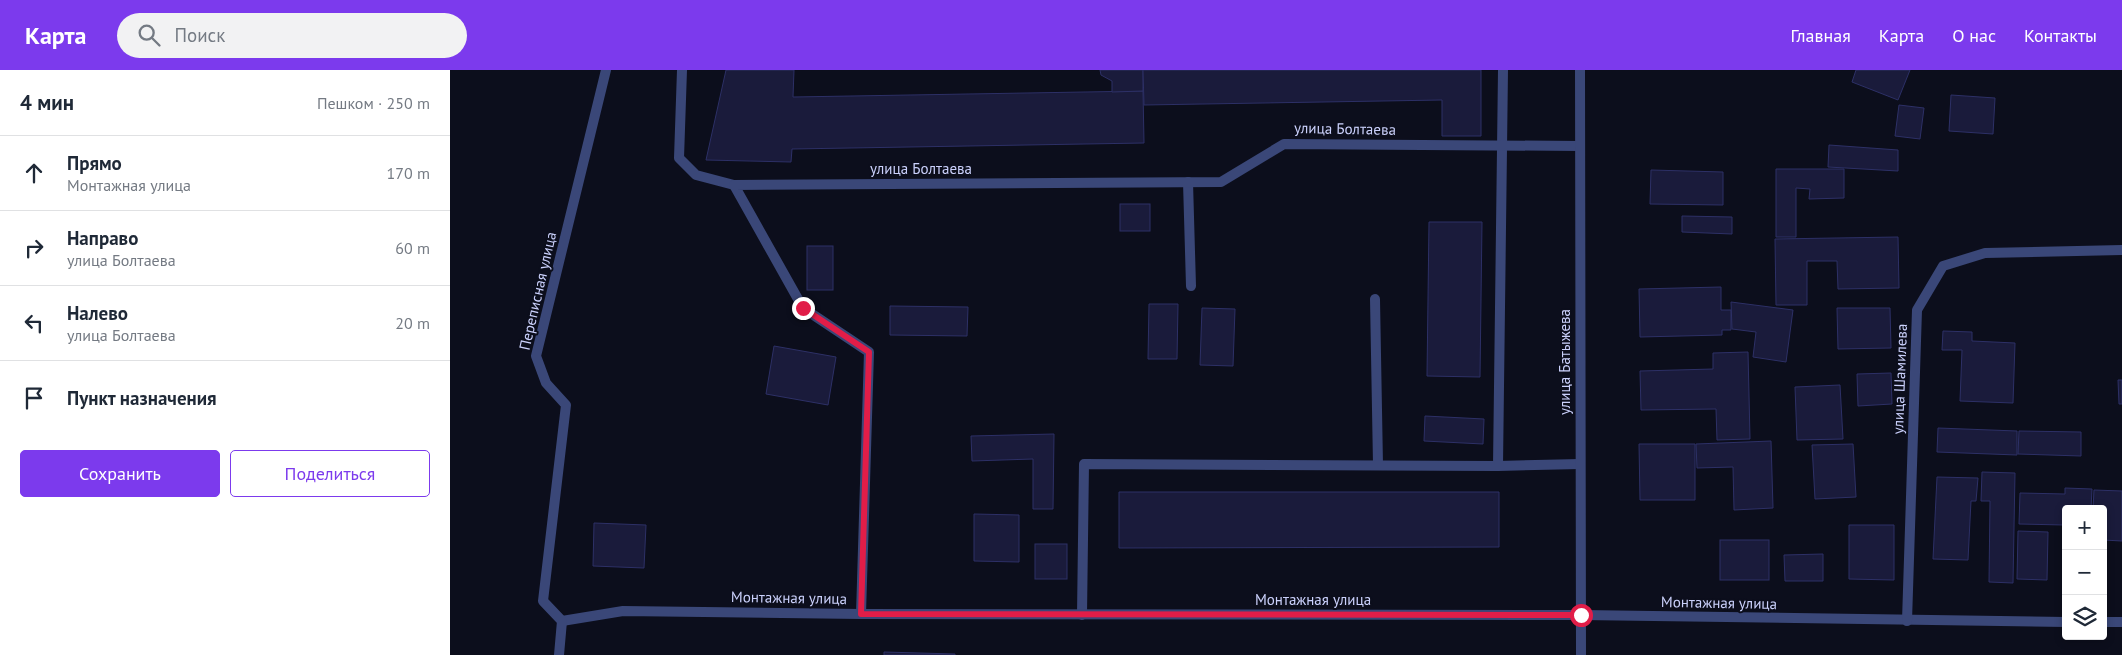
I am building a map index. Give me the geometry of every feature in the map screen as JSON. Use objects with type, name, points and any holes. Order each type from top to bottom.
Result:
[{"type":"street","name":"Переписная улица","points":[[562,621],[543,601],[566,405],[546,383],[536,356],[606,70]]},
{"type":"street","name":"улица Болтаева","points":[[682,70],[679,158],[696,175],[734,184],[1221,182],[1284,144],[1580,146]]},
{"type":"street","points":[[1498,466],[1503,70]]},
{"type":"street","name":"улица Батыжева","points":[[1580,70],[1581,655]]},
{"type":"street","points":[[1188,182],[1191,286]]},
{"type":"street","points":[[734,184],[803,308],[869,352],[861,614]]},
{"type":"street","name":"улица Шамилева","points":[[1907,621],[1917,310],[1943,266],[1985,253],[2122,250]]},
{"type":"street","points":[[1375,300],[1378,465]]},
{"type":"street","points":[[1082,615],[1084,464],[1498,466],[1580,464]]},
{"type":"street","name":"Монтажная улица","points":[[562,621],[623,611],[1082,615],[1581,615],[2062,622]]},
{"type":"street","points":[[558,655],[562,621]]},
{"type":"street","points":[[2107,622],[2122,622]]},
{"type":"building","points":[[726,70],[794,70],[793,97],[1143,91],[1144,143],[792,149],[791,162],[706,160]]},
{"type":"building","points":[[1100,70],[1143,70],[1143,91],[1112,92],[1112,81],[1101,75]]},
{"type":"building","points":[[1143,70],[1481,70],[1481,136],[1442,136],[1442,100],[1144,105]]},
{"type":"building","points":[[1856,70],[1910,70],[1898,100],[1852,82]]},
{"type":"building","points":[[1951,95],[1995,98],[1993,134],[1949,131]]},
{"type":"building","points":[[1899,105],[1924,108],[1920,139],[1895,136]]},
{"type":"building","points":[[1829,145],[1898,150],[1898,171],[1828,167]]},
{"type":"building","points":[[1776,169],[1844,169],[1844,198],[1809,199],[1810,189],[1796,188],[1796,237],[1776,237]]},
{"type":"building","points":[[1651,170],[1723,172],[1723,205],[1650,204]]},
{"type":"building","points":[[1120,204],[1150,204],[1150,231],[1120,231]]},
{"type":"building","points":[[1682,216],[1732,217],[1732,234],[1682,232]]},
{"type":"building","points":[[1429,222],[1482,222],[1480,377],[1427,376]]},
{"type":"building","points":[[1898,237],[1899,288],[1838,289],[1837,261],[1807,261],[1807,305],[1776,305],[1775,239]]},
{"type":"building","points":[[807,246],[833,246],[833,290],[807,290]]},
{"type":"building","points":[[1721,287],[1721,310],[1731,310],[1731,330],[1722,330],[1722,335],[1640,337],[1639,289]]},
{"type":"building","points":[[1731,302],[1793,310],[1786,362],[1753,357],[1756,332],[1732,329]]},
{"type":"building","points":[[1149,304],[1178,304],[1177,359],[1148,359]]},
{"type":"building","points":[[890,306],[968,307],[967,336],[890,335]]},
{"type":"building","points":[[1202,308],[1235,309],[1233,366],[1200,365]]},
{"type":"building","points":[[1837,308],[1890,308],[1891,348],[1838,349]]},
{"type":"building","points":[[1943,331],[1972,332],[1972,341],[2015,343],[2013,403],[1960,401],[1962,350],[1942,350]]},
{"type":"building","points":[[774,346],[836,357],[828,405],[766,394]]},
{"type":"building","points":[[1748,352],[1750,439],[1717,440],[1716,409],[1641,410],[1640,371],[1713,369],[1713,353]]},
{"type":"building","points":[[1891,373],[1892,404],[1858,406],[1857,374]]},
{"type":"building","points":[[2118,380],[2122,380],[2122,404],[2119,404]]},
{"type":"building","points":[[1840,385],[1843,439],[1797,440],[1795,387]]},
{"type":"building","points":[[1425,416],[1484,419],[1483,444],[1424,441]]},
{"type":"building","points":[[1938,428],[2017,431],[2017,455],[1937,452]]},
{"type":"building","points":[[2019,431],[2081,432],[2081,456],[2018,454]]},
{"type":"building","points":[[1054,434],[1053,509],[1033,509],[1033,459],[972,461],[971,436]]},
{"type":"building","points":[[1771,441],[1773,508],[1734,510],[1733,467],[1697,468],[1696,444]]},
{"type":"building","points":[[1639,444],[1695,444],[1695,500],[1640,500]]},
{"type":"building","points":[[1853,444],[1856,497],[1815,499],[1812,445]]},
{"type":"building","points":[[1982,472],[2015,473],[2013,583],[1989,582],[1990,501],[1981,501]]},
{"type":"building","points":[[1937,477],[1978,478],[1976,501],[1971,501],[1968,560],[1933,559]]},
{"type":"building","points":[[2065,488],[2092,489],[2091,505],[2062,505],[2062,525],[2019,524],[2020,493],[2065,494]]},
{"type":"building","points":[[2094,490],[2122,491],[2122,541],[2107,540],[2107,505],[2093,505]]},
{"type":"building","points":[[1119,492],[1499,492],[1499,547],[1119,548]]},
{"type":"building","points":[[974,514],[1019,515],[1019,562],[974,561]]},
{"type":"building","points":[[594,523],[646,525],[644,568],[593,566]]},
{"type":"building","points":[[1849,525],[1894,525],[1894,580],[1849,579]]},
{"type":"building","points":[[2018,531],[2048,532],[2047,580],[2017,579]]},
{"type":"building","points":[[1720,540],[1769,540],[1769,580],[1720,580]]},
{"type":"building","points":[[1035,544],[1067,544],[1067,579],[1035,579]]},
{"type":"building","points":[[1823,554],[1823,581],[1785,581],[1784,555]]},
{"type":"building","points":[[884,652],[955,654],[955,655],[884,655]]},
{"type":"route","points":[[803,308],[869,352],[861,614],[1581,615]]}]
